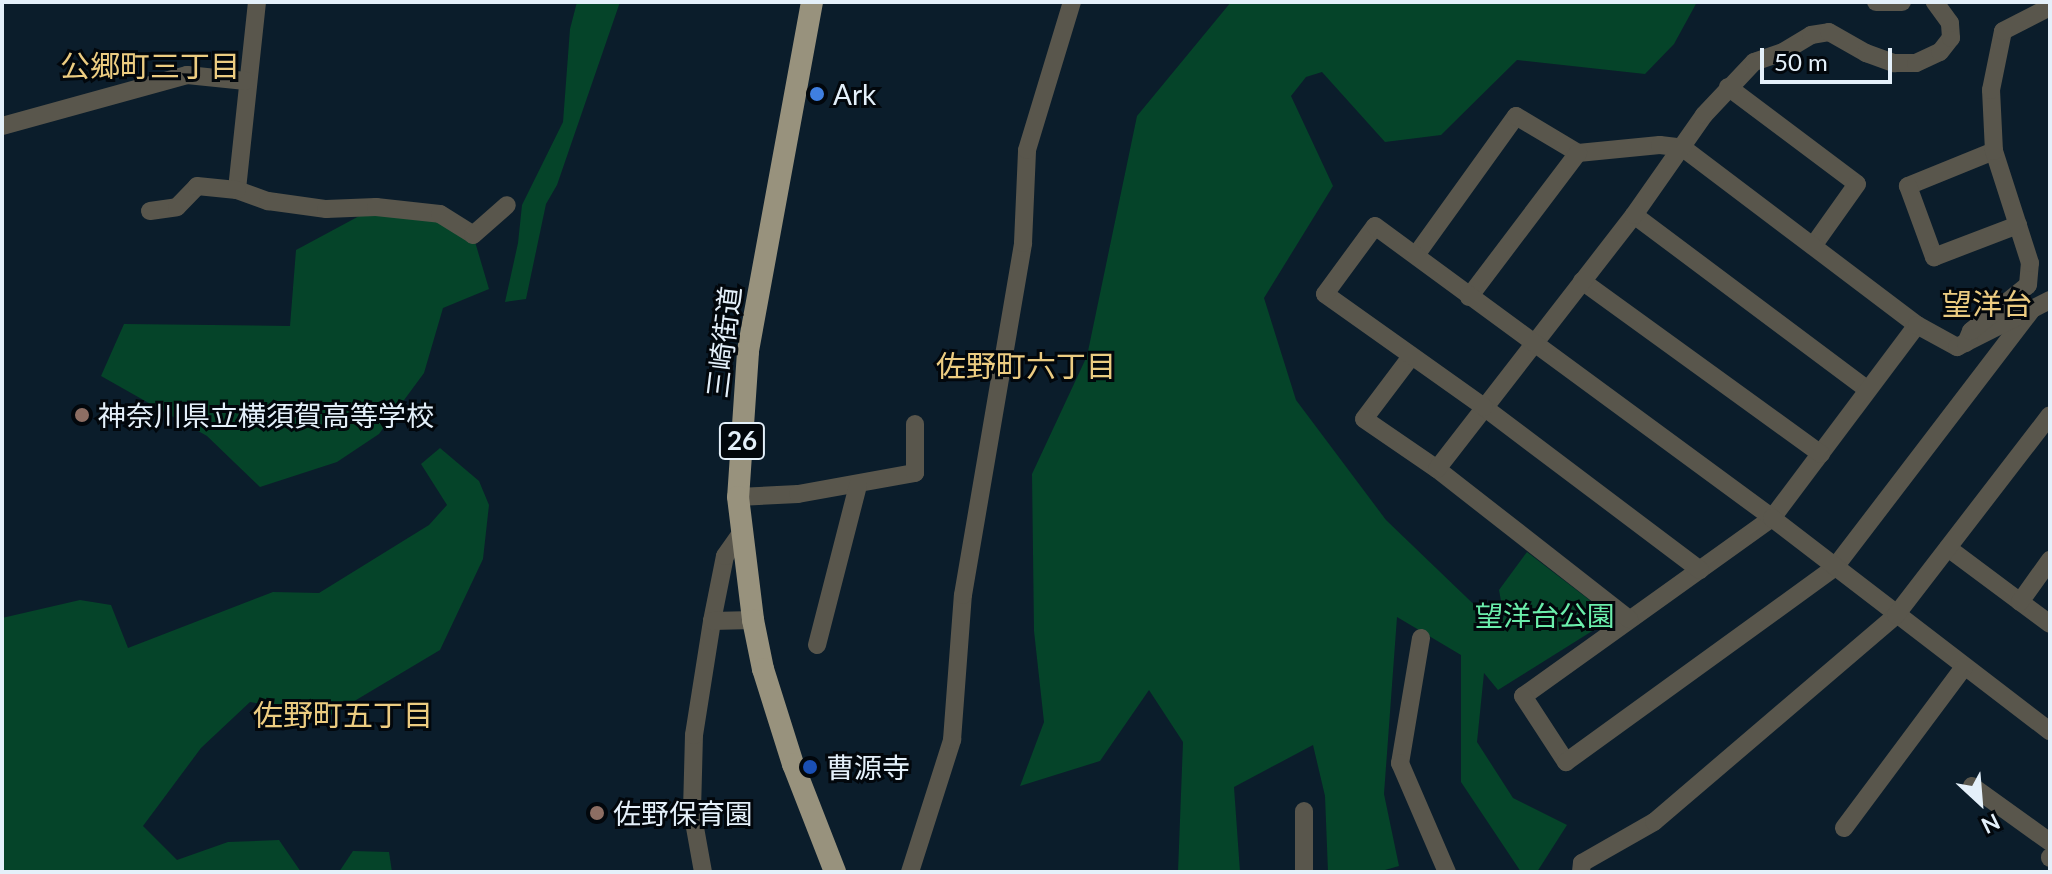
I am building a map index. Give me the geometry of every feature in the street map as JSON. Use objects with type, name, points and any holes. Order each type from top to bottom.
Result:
[{"type":"main road","name":"三崎街道","points":[[812,2],[748,352],[738,497],[753,620],[763,669],[793,764],[835,872]]},
{"type":"street","points":[[237,190],[246,81],[257,2]]},
{"type":"street","points":[[910,872],[952,740],[963,595],[1023,243],[1027,150],[1072,2]]},
{"type":"street","points":[[1876,2],[1902,2]]},
{"type":"street","points":[[1437,469],[1634,215],[1728,87],[1754,62],[1783,52],[1811,35],[1829,32],[1866,53],[1894,63],[1916,63],[1940,52],[1951,38],[1950,23],[1935,2]]},
{"type":"street","points":[[1966,343],[1971,331],[2028,285],[2030,263],[1994,151],[1991,90],[2003,31],[2050,7]]},
{"type":"street","points":[[2,126],[187,75],[246,81]]},
{"type":"street","points":[[1728,87],[1857,184],[1813,246]]},
{"type":"street","points":[[1416,255],[1516,116],[1578,153],[1660,145],[1683,148],[1917,325],[1957,347],[2042,304]]},
{"type":"street","points":[[1994,151],[1908,186],[1934,257],[2018,225]]},
{"type":"street","points":[[1469,297],[1578,153]]},
{"type":"street","points":[[150,211],[177,207],[197,186],[237,190],[268,201],[326,209],[376,207],[440,214],[473,235],[507,205]]},
{"type":"street","points":[[1634,215],[1868,390]]},
{"type":"street","points":[[1700,570],[1484,407],[1410,358],[1325,294],[1375,226],[1772,518],[2050,731]]},
{"type":"street","points":[[1582,281],[1821,454]]},
{"type":"street","points":[[1917,325],[1772,518],[1523,696],[1566,762],[1835,567],[2042,304]]},
{"type":"street","points":[[1410,358],[1364,419],[1437,469],[1629,619]]},
{"type":"street","points":[[1581,872],[1582,863],[1654,822],[1896,615],[2050,415]]},
{"type":"street","points":[[738,497],[798,494],[915,473],[915,424]]},
{"type":"street","points":[[817,645],[858,485]]},
{"type":"street","points":[[703,872],[692,811],[694,735],[725,556],[741,533]]},
{"type":"street","points":[[1948,548],[2050,624]]},
{"type":"street","points":[[2020,602],[2050,560]]},
{"type":"street","points":[[712,621],[753,620]]},
{"type":"street","points":[[1421,638],[1400,763],[1447,872]]},
{"type":"street","points":[[1844,828],[1964,667]]},
{"type":"street","points":[[1972,786],[2050,842]]},
{"type":"street","points":[[1304,811],[1304,872]]},
{"type":"green space","points":[[577,2],[620,2],[557,185],[546,204],[526,299],[505,302],[518,243],[522,205],[563,122],[570,29]]},
{"type":"green space","name":"望洋台公園","points":[[1231,2],[1697,2],[1674,44],[1645,74],[1517,60],[1441,135],[1385,142],[1322,72],[1306,77],[1291,96],[1333,186],[1264,298],[1296,400],[1386,520],[1489,619],[1489,628],[1504,617],[1499,590],[1527,552],[1613,618],[1498,690],[1484,673],[1477,742],[1513,798],[1567,825],[1537,872],[1521,872],[1461,782],[1461,655],[1397,617],[1384,794],[1399,866],[1378,872],[1328,872],[1325,796],[1313,745],[1234,787],[1240,872],[1178,872],[1183,742],[1149,690],[1100,761],[1020,786],[1044,722],[1034,631],[1032,474],[1087,356],[1137,116]]},
{"type":"green space","points":[[376,207],[440,214],[473,235],[489,289],[443,308],[424,373],[379,434],[337,462],[260,487],[207,436],[101,376],[124,324],[290,326],[296,250]]},
{"type":"green space","points":[[440,448],[479,481],[489,505],[483,559],[440,650],[331,715],[250,702],[201,748],[143,826],[177,860],[228,842],[279,840],[301,872],[2,872],[2,618],[80,600],[111,605],[128,648],[273,592],[319,593],[429,525],[447,505],[421,464]]},
{"type":"green space","points":[[353,851],[389,852],[392,872],[339,872]]},
{"type":"place","name":"Ark","points":[[817,94]]},
{"type":"place","name":"神奈川県立横須賀高等学校","points":[[82,415]]},
{"type":"place","name":"曹源寺","points":[[810,767]]},
{"type":"place","name":"佐野保育園","points":[[597,813]]},
{"type":"district","name":"公郷町三丁目","points":[[150,65]]},
{"type":"district","name":"望洋台","points":[[1987,303]]},
{"type":"district","name":"佐野町六丁目","points":[[1026,365]]},
{"type":"district","name":"佐野町五丁目","points":[[343,714]]}]
